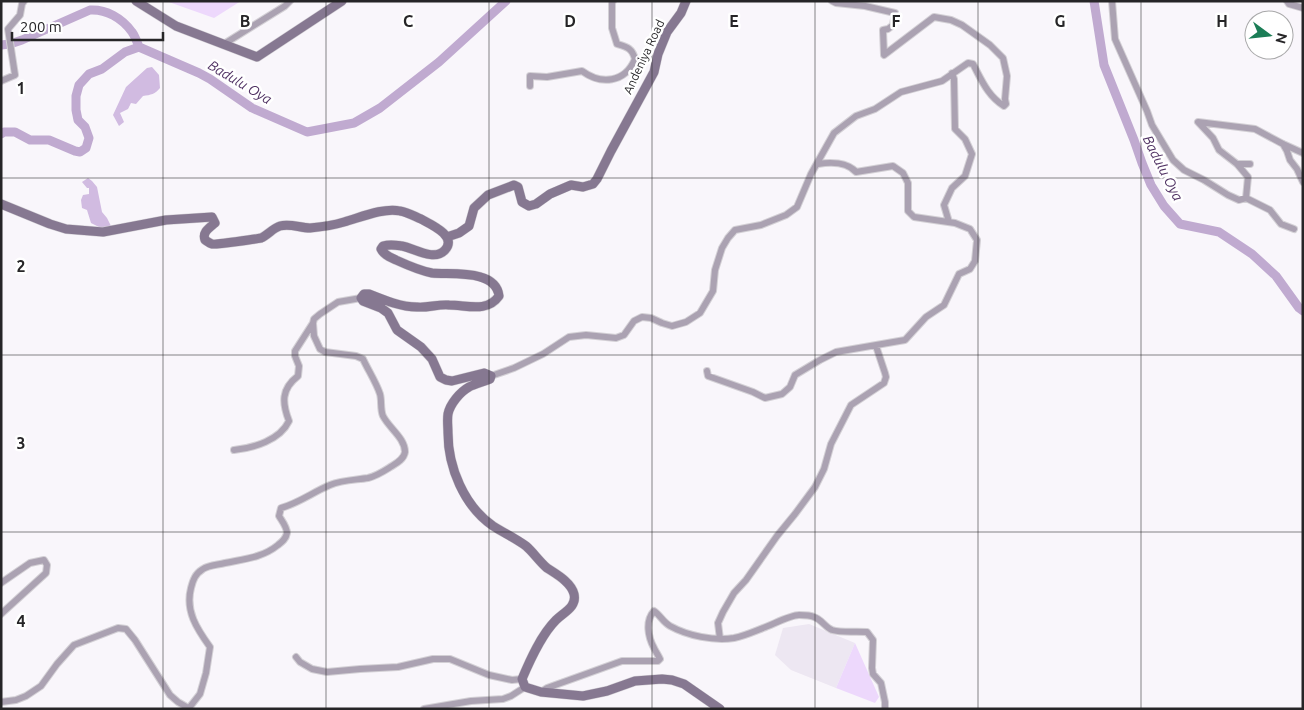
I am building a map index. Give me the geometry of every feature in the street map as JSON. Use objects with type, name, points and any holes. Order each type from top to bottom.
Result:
[{"type":"street","points":[[1,82],[15,75],[8,29],[20,15],[24,1]]},
{"type":"street","points":[[136,1],[176,26],[257,57],[337,2]]},
{"type":"street","points":[[224,44],[290,1]]},
{"type":"street","points":[[530,86],[530,76],[546,77],[582,71],[589,76],[604,80],[622,77],[632,67],[635,59],[633,52],[617,44],[612,28],[613,1]]},
{"type":"street","name":"Andeniya Road","points":[[447,237],[459,233],[469,226],[474,208],[488,195],[514,184],[518,187],[522,202],[529,206],[571,185],[583,187],[593,184],[654,72],[658,54],[667,32],[681,13],[686,1]]},
{"type":"street","points":[[424,709],[471,701],[503,699],[512,696],[524,683],[531,659],[548,629],[556,619],[573,605],[574,595],[570,586],[541,563],[528,548],[492,525],[475,509],[461,487],[454,472],[448,441],[448,415],[450,408],[459,396],[468,387],[490,379],[491,376],[514,368],[543,354],[569,338],[586,335],[616,338],[624,335],[634,321],[642,317],[651,318],[672,326],[686,322],[700,313],[713,291],[715,270],[722,248],[728,238],[735,230],[761,225],[786,215],[797,207],[811,174],[834,134],[856,116],[876,109],[901,92],[942,81],[968,63],[973,64],[987,91],[996,101],[1004,106],[1006,104],[1007,76],[1003,58],[962,25],[951,20],[934,17],[884,55],[883,30],[893,26],[895,13],[832,1]]},
{"type":"street","points":[[1112,1],[1115,39],[1152,125],[1173,160],[1184,170],[1228,195],[1239,200],[1246,198],[1270,210],[1281,224],[1294,229]]},
{"type":"street","points":[[1287,1],[1289,4],[1303,8]]},
{"type":"street","points":[[949,222],[944,205],[952,188],[965,176],[972,154],[965,139],[955,129],[954,79],[952,73]]},
{"type":"street","points":[[1246,198],[1248,177],[1237,164],[1219,150],[1213,138],[1198,122],[1255,129],[1303,153]]},
{"type":"street","points":[[1283,144],[1303,182]]},
{"type":"street","points":[[707,370],[708,376],[765,398],[782,394],[790,387],[795,375],[836,352],[905,340],[926,317],[944,304],[960,274],[970,269],[975,261],[977,240],[970,229],[949,222],[914,218],[908,211],[908,183],[903,173],[893,166],[856,172],[850,166],[828,162],[818,164]]},
{"type":"street","points":[[1237,164],[1250,164]]},
{"type":"street","points":[[1,204],[66,229],[102,232],[166,220],[212,217],[214,223],[203,236],[205,240],[212,244],[261,238],[278,226],[286,225],[309,228],[326,226],[342,223],[366,214],[393,210],[400,211],[415,216],[439,229],[447,237],[446,249],[439,254],[428,254],[391,244],[383,246],[381,249],[383,253],[403,263],[431,273],[466,274],[488,279],[494,283],[499,296],[488,305],[478,308],[448,305],[419,308],[403,306],[369,294],[364,294],[361,298],[338,302],[314,319],[295,351],[299,366],[298,376],[292,380],[285,393],[284,407],[290,421],[287,427],[271,439],[258,445],[234,450]]},
{"type":"street","points":[[361,298],[363,301],[388,313],[397,330],[421,347],[432,359],[440,378],[452,381],[484,373],[491,376]]},
{"type":"street","points":[[1,702],[16,700],[26,696],[41,686],[56,664],[74,645],[118,628],[126,629],[135,640],[170,695],[189,708],[200,694],[210,647],[197,628],[189,608],[189,594],[194,577],[202,569],[211,566],[260,556],[285,539],[286,527],[279,516],[281,508],[289,506],[331,484],[345,480],[369,478],[380,474],[403,458],[405,453],[404,447],[383,416],[380,395],[363,359],[356,356],[325,352],[320,349],[314,336],[313,323]]},
{"type":"street","points":[[720,639],[718,623],[723,612],[734,593],[746,580],[776,536],[795,514],[814,487],[824,469],[831,444],[851,405],[884,383],[886,377],[876,346]]},
{"type":"street","points":[[1,583],[30,564],[44,560],[47,565],[46,572],[1,614]]},
{"type":"street","points":[[541,692],[547,688],[622,661],[658,661],[660,659],[653,646],[648,626],[650,616],[654,611],[669,626],[700,636],[720,639],[734,638],[797,615],[814,616],[830,629],[840,632],[867,632],[874,640],[872,668],[873,674],[881,683],[886,702],[885,709]]},
{"type":"street","points":[[296,657],[312,670],[328,672],[398,667],[433,660],[450,659],[489,675],[524,683],[541,692],[583,696],[607,691],[635,681],[672,680],[684,684],[720,709]]},
{"type":"shaded area","points":[[166,1],[241,1],[214,18]]},
{"type":"shaded area","points":[[152,67],[159,75],[160,88],[153,94],[143,96],[136,104],[131,103],[128,109],[120,113],[124,122],[119,126],[113,115],[126,87],[147,68]]},
{"type":"shaded area","points":[[88,178],[97,187],[102,212],[111,226],[99,230],[99,227],[91,223],[87,210],[82,208],[81,200],[83,195],[89,194],[89,188],[82,182]]},
{"type":"shaded area","points":[[809,624],[855,643],[836,688],[791,670],[775,655],[783,628]]},
{"type":"shaded area","points":[[855,643],[879,697],[875,703],[836,688]]},
{"type":"waterway","name":"Badulu Oya","points":[[1,45],[22,40],[90,10],[102,11],[113,15],[128,27],[139,47],[199,73],[252,108],[307,132],[354,123],[380,108],[439,62],[506,1]]},
{"type":"waterway","name":"Badulu Oya","points":[[1094,1],[1104,65],[1151,185],[1164,206],[1180,224],[1219,232],[1252,254],[1276,276],[1303,311]]},
{"type":"waterway","points":[[1,134],[4,132],[15,132],[30,140],[49,140],[80,152],[86,148],[89,138],[85,127],[78,120],[76,110],[76,96],[79,85],[89,74],[102,69],[125,52],[139,47]]}]
